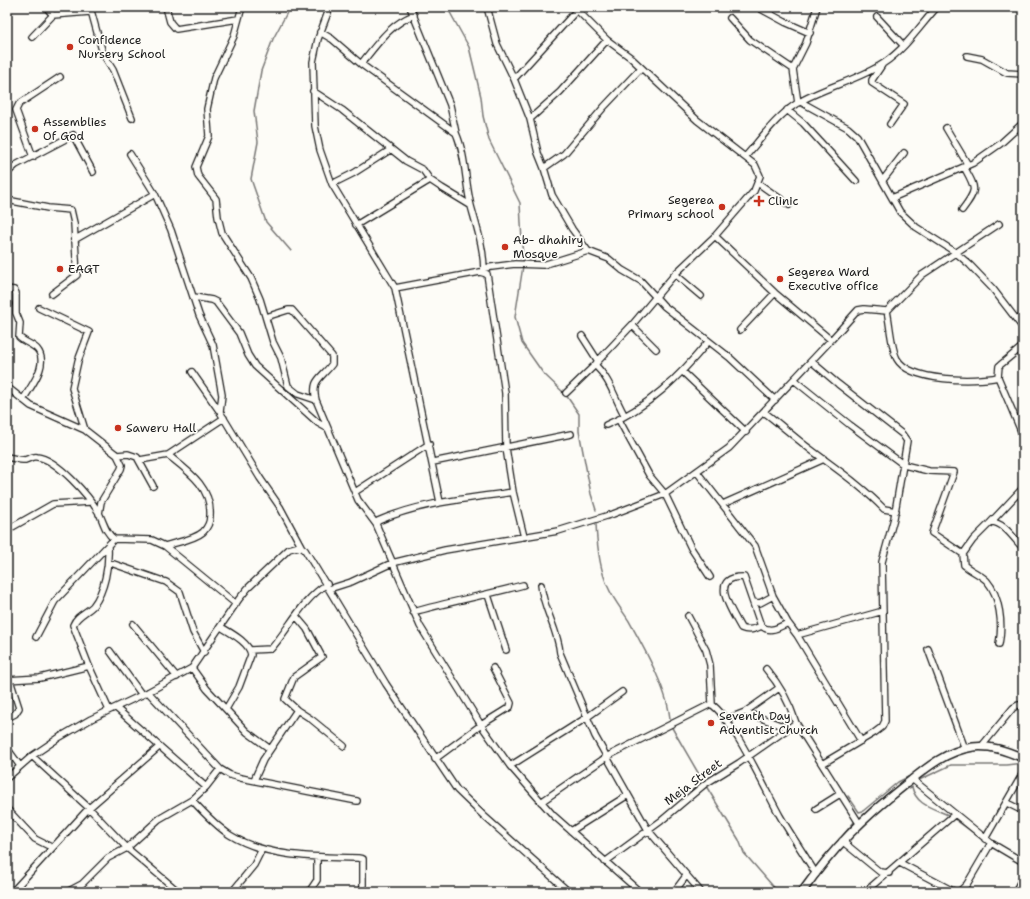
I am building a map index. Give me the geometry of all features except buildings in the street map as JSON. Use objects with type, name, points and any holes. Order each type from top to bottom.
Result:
[{"type":"main road","points":[[802,892],[842,841],[859,823],[940,758],[965,749],[981,747],[1003,750],[1023,758]]},
{"type":"street","points":[[46,7],[53,15]]},
{"type":"street","points":[[166,7],[170,22],[176,29],[238,19]]},
{"type":"street","points":[[242,7],[234,36],[214,78],[207,108],[208,136],[196,167],[198,176],[216,199],[220,228],[251,278],[266,317],[269,331],[281,358],[288,386],[298,394],[316,400]]},
{"type":"street","points":[[330,7],[320,32],[313,62],[315,126],[320,150],[332,184],[356,225],[387,272],[395,288],[433,462],[440,502]]},
{"type":"street","points":[[410,7],[420,35],[450,105],[466,176],[470,205],[480,234],[484,270],[488,276],[491,310],[505,393],[506,448],[513,492],[524,537]]},
{"type":"street","points":[[487,7],[497,44],[514,79],[530,119],[538,153],[556,205],[588,251],[609,259],[622,270],[641,280],[655,297],[750,376],[775,400]]},
{"type":"street","points":[[799,102],[793,69],[810,33],[817,7]]},
{"type":"street","points":[[745,157],[787,110],[799,102],[883,64],[895,55],[937,7]]},
{"type":"street","points":[[514,79],[575,8],[607,40],[641,68],[697,120],[755,165],[760,176],[758,183],[715,236],[675,274],[632,325],[566,393]]},
{"type":"street","points":[[762,9],[785,22],[810,33]]},
{"type":"street","points":[[32,37],[53,15],[90,10],[103,54],[113,70],[132,118]]},
{"type":"street","points":[[361,64],[388,30],[396,23],[414,15]]},
{"type":"street","points":[[877,17],[903,46]]},
{"type":"street","points":[[730,18],[750,40],[793,69]]},
{"type":"street","points":[[320,32],[332,39],[361,64],[456,134]]},
{"type":"street","points":[[530,119],[560,92],[607,40]]},
{"type":"street","points":[[967,56],[982,59],[1007,73],[1023,74]]},
{"type":"street","points":[[883,64],[872,83],[904,104],[890,124]]},
{"type":"street","points":[[544,168],[564,154],[604,107],[641,68]]},
{"type":"street","points":[[33,157],[16,110],[19,104],[60,77]]},
{"type":"street","points":[[313,91],[342,110],[390,150],[423,170],[430,180],[470,205]]},
{"type":"street","points":[[799,102],[852,132],[862,144],[892,198],[907,219],[955,252],[984,279],[1021,322],[1023,328]]},
{"type":"street","points":[[787,110],[803,123],[856,181]]},
{"type":"street","points":[[892,198],[966,166],[1000,144],[1023,123]]},
{"type":"street","points":[[946,128],[966,166],[974,187],[974,193],[962,210]]},
{"type":"street","points":[[7,173],[13,167],[74,135],[93,172]]},
{"type":"street","points":[[332,184],[354,173],[390,150]]},
{"type":"street","points":[[883,180],[904,153]]},
{"type":"street","points":[[130,154],[155,194],[171,230],[199,315],[214,350],[222,395],[220,412]]},
{"type":"street","points":[[356,225],[430,180]]},
{"type":"street","points":[[758,183],[789,205]]},
{"type":"street","points":[[74,240],[155,194]]},
{"type":"street","points":[[7,200],[48,208],[71,209],[74,223],[77,275],[52,294]]},
{"type":"street","points":[[887,311],[922,275],[999,224]]},
{"type":"street","points":[[715,236],[775,293],[831,340]]},
{"type":"street","points":[[395,288],[515,264],[543,265],[588,251]]},
{"type":"street","points":[[675,274],[701,296]]},
{"type":"street","points":[[7,289],[14,290],[16,293],[15,309],[20,323],[19,337],[36,348],[41,362],[39,372],[23,400]]},
{"type":"street","points":[[740,330],[775,293]]},
{"type":"street","points":[[194,297],[207,298],[216,302],[239,332],[248,356],[255,366],[318,423],[327,428]]},
{"type":"street","points":[[39,308],[89,332],[78,361],[72,388],[85,430]]},
{"type":"street","points":[[221,627],[250,650],[271,649],[316,590],[350,582],[392,563],[445,550],[524,537],[576,526],[665,494],[729,448],[746,432],[858,310],[864,309],[887,311]]},
{"type":"street","points":[[266,317],[291,310],[332,356],[332,364],[315,383],[314,389],[316,400],[327,428],[339,451],[358,500],[376,524],[413,612],[481,725],[510,766],[541,802],[605,862],[640,892]]},
{"type":"street","points":[[887,311],[896,358],[902,366],[911,371],[951,380],[965,381],[998,377]]},
{"type":"street","points":[[632,325],[656,349]]},
{"type":"street","points":[[582,336],[596,363],[607,379],[612,393],[625,416]]},
{"type":"street","points":[[606,425],[619,420],[652,400],[683,372],[708,342]]},
{"type":"street","points":[[1023,346],[999,366],[998,377],[1023,436]]},
{"type":"street","points":[[812,361],[838,384],[906,438],[904,465],[896,511],[882,562],[885,721],[880,730],[822,764]]},
{"type":"street","points":[[192,372],[224,418],[260,478],[280,506],[301,546],[328,586],[386,684],[435,759],[464,798],[569,892]]},
{"type":"street","points":[[683,372],[746,432]]},
{"type":"street","points":[[794,380],[850,425],[904,465],[929,471],[954,472],[932,533],[963,554]]},
{"type":"street","points":[[7,387],[34,408],[68,421],[85,430],[118,455],[122,465],[121,469],[101,502],[99,514]]},
{"type":"street","points":[[764,412],[877,500],[884,509],[896,511]]},
{"type":"street","points":[[140,460],[168,455],[224,418]]},
{"type":"street","points":[[619,420],[649,475],[665,494],[691,548],[710,577]]},
{"type":"street","points":[[433,462],[571,434]]},
{"type":"street","points":[[355,492],[429,444]]},
{"type":"street","points":[[118,455],[128,454],[138,457],[153,486]]},
{"type":"street","points":[[165,546],[202,533],[207,528],[210,509],[208,497],[201,484],[168,455]]},
{"type":"street","points":[[7,457],[26,460],[35,456],[50,460],[62,470],[90,502],[99,514],[105,530],[114,539],[152,540],[165,546],[236,604]]},
{"type":"street","points":[[723,504],[785,478],[824,459]]},
{"type":"street","points":[[697,472],[755,546],[773,596],[861,741]]},
{"type":"street","points":[[999,644],[1001,624],[999,608],[986,581],[964,565],[963,554],[973,540],[1023,488]]},
{"type":"street","points":[[376,524],[399,513],[440,502],[513,492]]},
{"type":"street","points":[[7,530],[53,504],[90,502]]},
{"type":"street","points":[[990,522],[997,523],[1004,527],[1023,548]]},
{"type":"street","points":[[36,637],[55,600],[114,539]]},
{"type":"street","points":[[108,546],[108,562],[101,588],[94,605],[75,619],[73,625],[89,666],[109,710]]},
{"type":"street","points":[[7,778],[32,756],[60,737],[109,710],[145,694],[192,668],[248,588],[290,548],[301,546]]},
{"type":"street","points":[[108,562],[117,567],[134,570],[166,582],[180,592],[196,641],[204,652]]},
{"type":"street","points":[[761,626],[744,577],[729,579],[725,584],[723,593],[741,628],[753,630],[761,626],[772,630],[788,623]]},
{"type":"street","points":[[413,612],[446,603],[488,595],[523,585]]},
{"type":"street","points":[[541,585],[542,597],[559,642],[560,653],[586,718],[648,830],[701,892]]},
{"type":"street","points":[[488,595],[506,650]]},
{"type":"street","points":[[753,602],[760,602],[773,596]]},
{"type":"street","points":[[797,635],[883,612]]},
{"type":"street","points":[[296,616],[307,629],[322,656],[297,674],[288,689],[285,699],[344,746]]},
{"type":"street","points":[[688,616],[706,650],[710,665],[712,704],[725,720],[748,757],[780,816],[816,874]]},
{"type":"street","points":[[133,624],[177,677]]},
{"type":"street","points":[[928,649],[965,749]]},
{"type":"street","points":[[226,709],[246,671],[251,655],[250,650]]},
{"type":"street","points":[[110,651],[145,694],[220,769],[230,775],[357,800]]},
{"type":"street","points":[[7,718],[15,714],[19,708],[9,680],[40,678],[89,666]]},
{"type":"street","points":[[192,668],[200,681],[248,732],[270,749]]},
{"type":"street","points":[[435,759],[511,705],[493,668]]},
{"type":"street","points":[[766,669],[792,711],[796,723],[859,823]]},
{"type":"street","points":[[725,720],[745,712],[779,688]]},
{"type":"street","points":[[510,766],[586,718],[622,692]]},
{"type":"street","points":[[541,802],[608,756],[708,704],[712,704]]},
{"type":"street","points":[[981,747],[1014,708],[1018,705],[1023,705]]},
{"type":"street","points":[[116,708],[206,787]]},
{"type":"street","points":[[254,780],[270,749],[297,710]]},
{"type":"street","points":[[745,712],[788,728]]},
{"type":"street","name":"Meja Street","points":[[605,862],[648,830],[705,784],[748,757],[796,723]]},
{"type":"street","points":[[12,892],[51,847],[89,808],[159,747]]},
{"type":"street","points":[[7,748],[20,766]]},
{"type":"street","points":[[32,756],[89,808],[127,848],[178,892]]},
{"type":"street","points":[[67,892],[82,884],[106,860],[127,848],[159,819],[192,800],[206,787],[220,769]]},
{"type":"street","points":[[985,839],[1023,773]]},
{"type":"street","points":[[912,779],[985,839],[1023,862]]},
{"type":"street","points":[[816,809],[840,794]]},
{"type":"street","points":[[571,831],[628,796]]},
{"type":"street","points":[[192,800],[229,834],[262,848],[318,857],[363,859],[363,892]]},
{"type":"street","points":[[1007,803],[1023,812]]},
{"type":"street","points":[[7,809],[35,839],[51,847]]},
{"type":"street","points":[[865,892],[900,864],[956,814]]},
{"type":"street","points":[[842,841],[880,872],[889,873]]},
{"type":"street","points":[[959,892],[967,884],[991,843]]},
{"type":"street","points":[[232,892],[254,865],[262,848]]},
{"type":"street","points":[[309,892],[317,880],[318,857]]},
{"type":"street","points":[[900,864],[955,892]]},
{"type":"street","points":[[674,892],[686,876]]},
{"type":"street","points":[[1015,892],[1023,877]]},
{"type":"waterway","points":[[290,7],[273,39],[261,71],[254,111],[258,142],[251,179],[266,222],[291,251]]},
{"type":"waterway","points":[[447,7],[469,47],[481,97],[483,116],[489,140],[520,203],[523,262]]},
{"type":"waterway","points":[[523,266],[515,317],[522,343],[543,373],[566,395],[579,414],[579,431],[591,494],[596,510]]},
{"type":"waterway","points":[[596,524],[602,572],[612,596],[635,631],[655,670],[666,698],[670,722]]},
{"type":"waterway","points":[[671,726],[704,783]]},
{"type":"waterway","points":[[917,781],[951,765],[1006,765],[1023,763]]},
{"type":"waterway","points":[[848,796],[859,812],[863,811],[898,782],[908,777]]},
{"type":"waterway","points":[[1010,802],[1021,781]]},
{"type":"waterway","points":[[706,786],[739,840],[744,853],[778,892]]},
{"type":"waterway","points":[[909,788],[912,787],[914,793],[921,802],[953,818],[984,841]]},
{"type":"waterway","points":[[999,819],[1008,806]]},
{"type":"waterway","points":[[818,865],[855,821]]},
{"type":"waterway","points":[[797,892],[812,872]]},
{"type":"place","name":"Confidence Nursery School","points":[[70,47]]},
{"type":"place","name":"Assemblies Of God","points":[[35,129]]},
{"type":"place","name":"Clinic","points":[[759,201]]},
{"type":"place","name":"Segerea Primary school","points":[[722,207]]},
{"type":"place","name":"Ab- dhahiry Mosque","points":[[505,247]]},
{"type":"place","name":"EAGT","points":[[60,269]]},
{"type":"place","name":"Segerea Ward Executive office","points":[[780,279]]},
{"type":"place","name":"Saweru Hall","points":[[118,428]]},
{"type":"place","name":"Seventh Day Adventist Church","points":[[711,723]]}]
